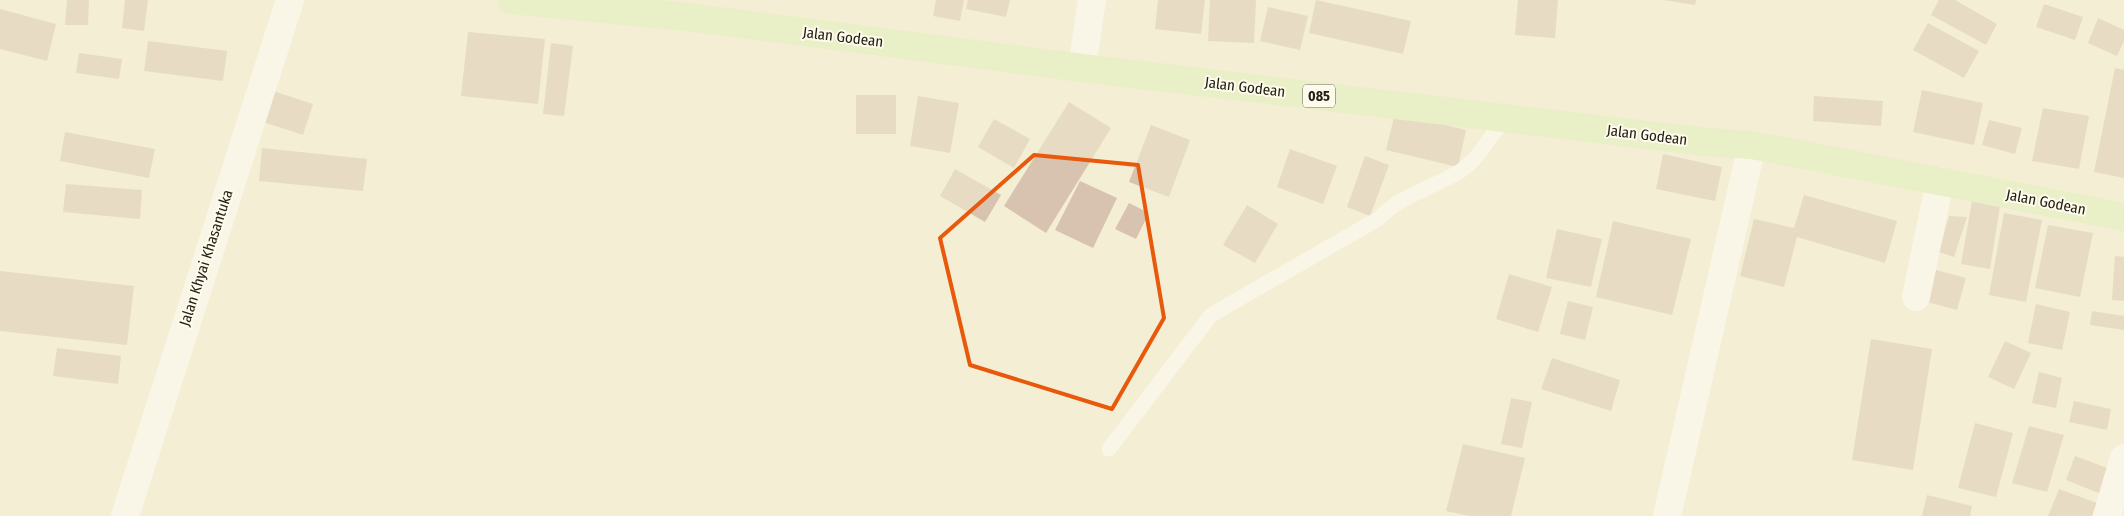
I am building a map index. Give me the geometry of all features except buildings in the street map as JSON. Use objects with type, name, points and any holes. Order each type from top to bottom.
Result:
[{"type":"main road","name":"Jalan Godean","points":[[511,0],[688,8],[1082,68],[1707,142],[1752,145],[2124,217]]},
{"type":"street","name":"Jalan Khyai Khasantuka","points":[[125,516],[290,0]]},
{"type":"street","points":[[1082,68],[1092,0]]},
{"type":"street","points":[[1667,516],[1752,145]]},
{"type":"street","points":[[1916,297],[1940,181]]},
{"type":"street","points":[[2107,516],[2124,458]]},
{"type":"lane","points":[[1109,448],[1211,315],[1365,227],[1378,219],[1393,204],[1458,172],[1471,161],[1504,118]]},
{"type":"highlighted area","points":[[1034,155],[1138,165],[1164,318],[1112,409],[970,365],[940,238]]}]
